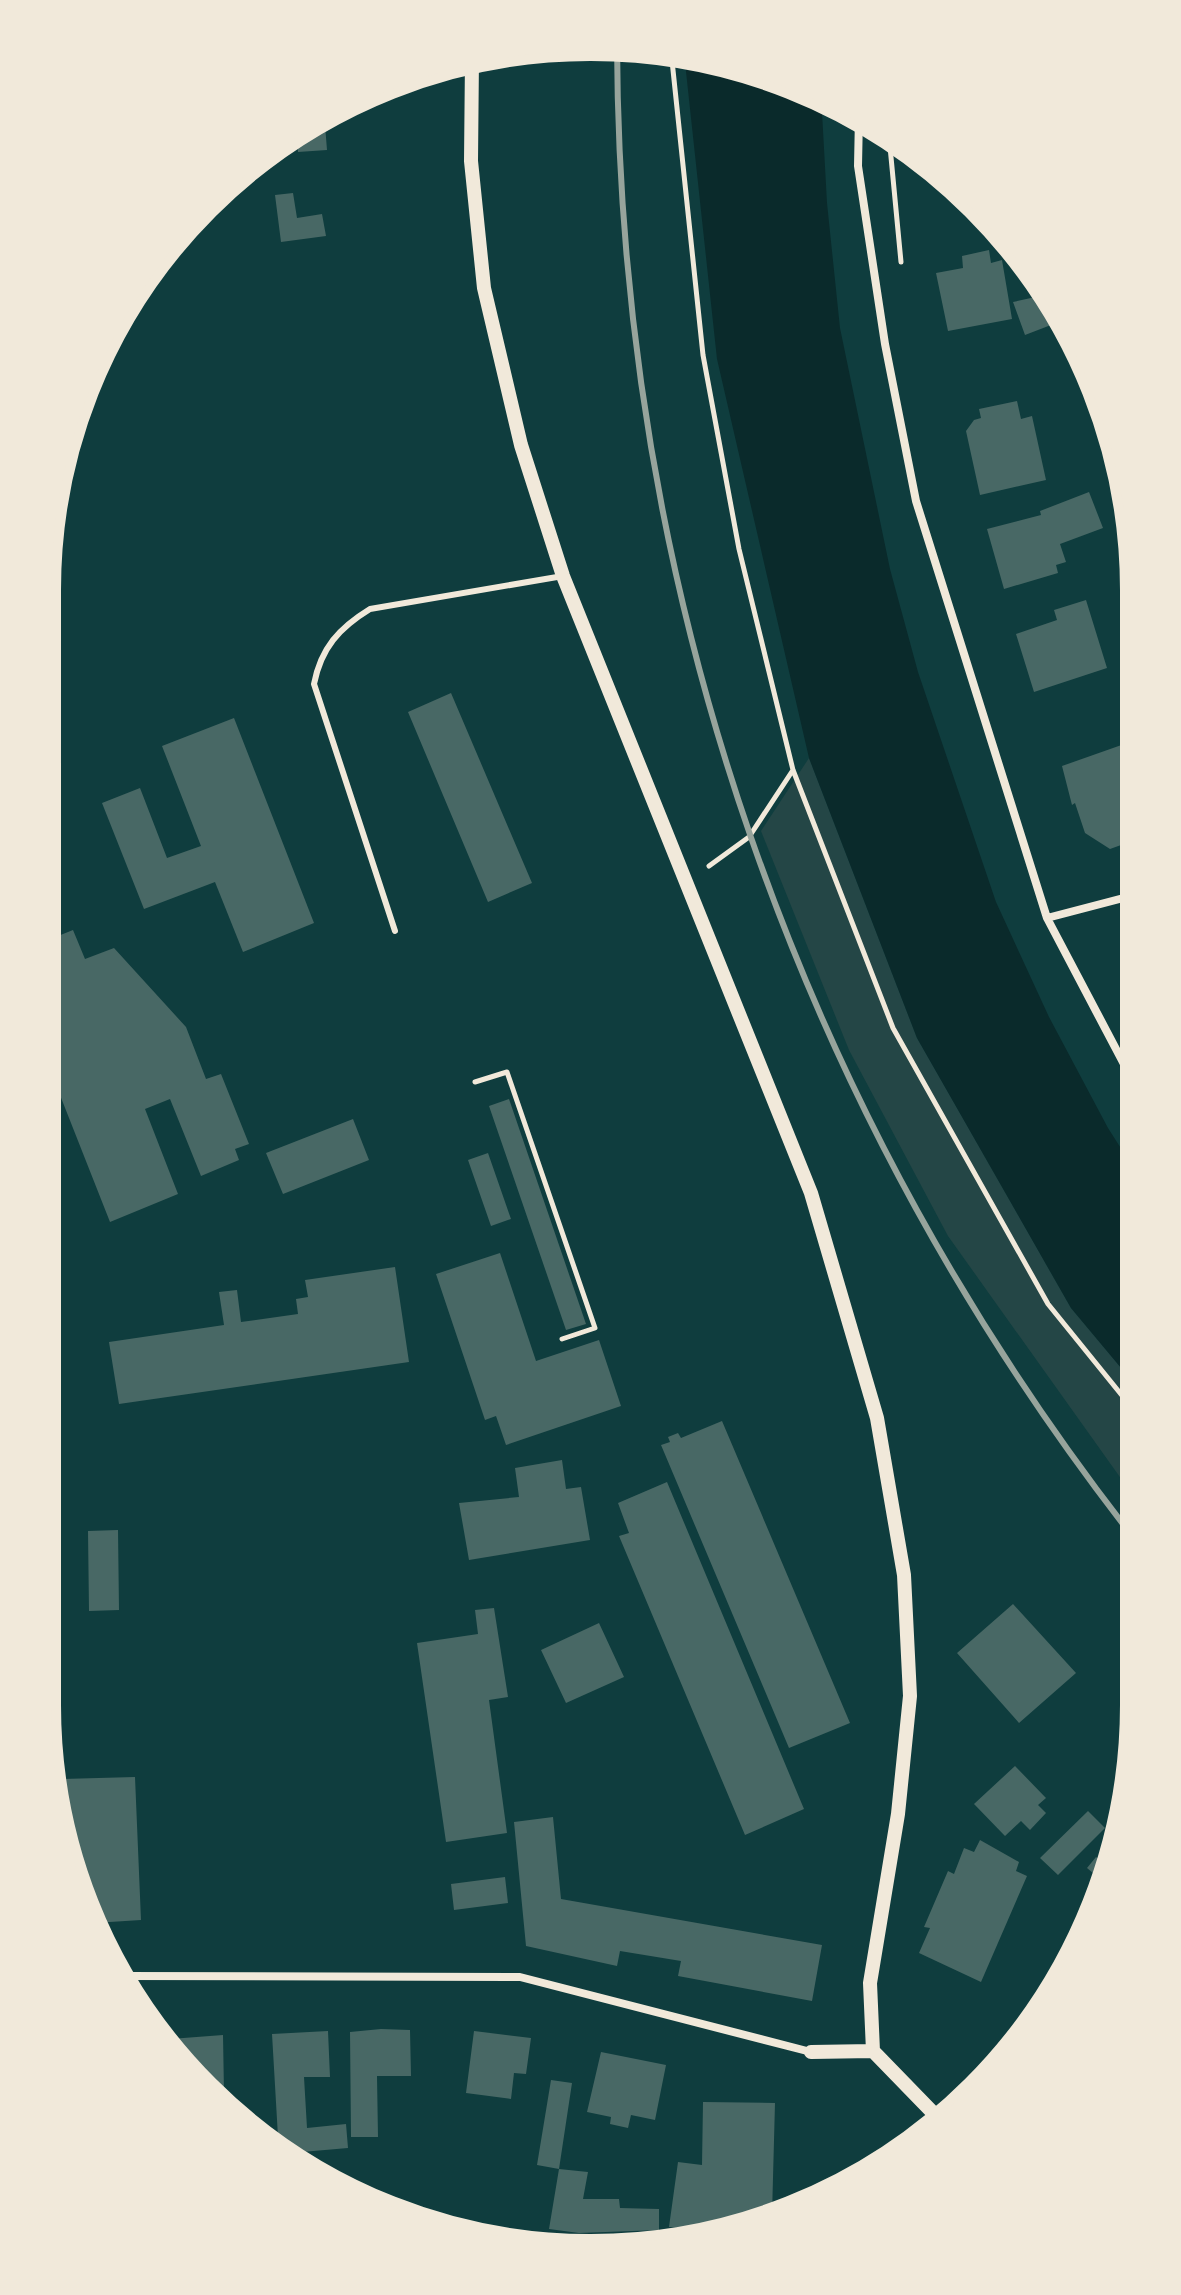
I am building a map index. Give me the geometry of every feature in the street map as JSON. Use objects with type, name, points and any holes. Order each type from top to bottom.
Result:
[{"type":"street","points":[[472,69],[471,161],[484,288],[521,445],[563,576],[811,1193],[877,1418],[904,1575],[910,1696],[898,1814],[870,1983],[873,2051],[934,2114]]},
{"type":"street","points":[[859,128],[858,166],[885,344],[916,501],[1047,918],[1125,1066]]},
{"type":"street","points":[[1047,918],[1125,898]]},
{"type":"street","points":[[130,1976],[520,1977],[811,2052],[873,2051]]},
{"type":"lane","points":[[395,931],[314,684],[327,645],[348,622],[370,609],[563,576]]},
{"type":"path","points":[[672,63],[703,355],[739,549],[793,770],[893,1028],[1048,1304],[1125,1399]]},
{"type":"path","points":[[890,148],[902,274]]},
{"type":"path","points":[[686,883],[749,837],[793,770]]},
{"type":"path","points":[[475,1082],[507,1072],[595,1328],[562,1339]]},
{"type":"shaded area","points":[[685,65],[762,84],[822,109],[827,203],[840,328],[890,569],[918,672],[996,902],[1049,1017],[1125,1155],[1125,1373],[1071,1308],[917,1038],[809,758],[717,359]]},
{"type":"shaded area","points":[[809,758],[917,1038],[1071,1308],[1125,1373],[1125,1484],[948,1236],[849,1050],[761,831]]},
{"type":"building","points":[[325,127],[327,150],[298,152],[298,144]]},
{"type":"building","points":[[293,193],[297,218],[322,214],[326,236],[281,242],[275,195]]},
{"type":"building","points":[[989,250],[991,263],[1002,260],[1012,319],[948,331],[936,273],[963,268],[962,256]]},
{"type":"building","points":[[1037,297],[1051,325],[1025,335],[1013,302]]},
{"type":"building","points":[[1017,401],[1021,419],[1032,416],[1046,480],[980,495],[966,431],[974,420],[981,418],[979,409]]},
{"type":"building","points":[[1089,492],[1103,528],[1060,544],[1066,562],[1056,565],[1058,573],[1004,589],[987,529],[1041,515],[1040,511]]},
{"type":"building","points":[[1086,600],[1107,668],[1034,692],[1016,634],[1057,620],[1054,610]]},
{"type":"building","points":[[451,693],[532,883],[488,902],[408,712]]},
{"type":"building","points":[[234,718],[314,923],[243,952],[215,882],[144,909],[102,803],[140,788],[167,858],[201,846],[162,746]]},
{"type":"building","points":[[1125,744],[1125,844],[1110,849],[1085,833],[1075,803],[1072,805],[1062,766]]},
{"type":"building","points":[[73,930],[85,959],[114,948],[186,1027],[206,1079],[221,1074],[249,1144],[235,1149],[239,1160],[201,1176],[170,1099],[145,1109],[178,1194],[110,1222],[56,1085],[56,937]]},
{"type":"building","points":[[509,1099],[586,1324],[566,1330],[489,1106]]},
{"type":"building","points":[[353,1119],[369,1160],[283,1194],[266,1153]]},
{"type":"building","points":[[488,1153],[511,1219],[491,1226],[468,1160]]},
{"type":"building","points":[[500,1253],[536,1361],[599,1340],[621,1406],[506,1445],[496,1416],[485,1420],[436,1274]]},
{"type":"building","points":[[395,1267],[409,1362],[119,1404],[109,1342],[224,1325],[219,1292],[237,1290],[241,1322],[298,1314],[296,1299],[308,1297],[305,1280]]},
{"type":"building","points":[[722,1421],[850,1723],[789,1748],[661,1445],[670,1442],[668,1437],[678,1433],[681,1438]]},
{"type":"building","points":[[562,1460],[566,1489],[581,1487],[590,1540],[469,1560],[459,1503],[519,1497],[515,1468]]},
{"type":"building","points":[[667,1482],[804,1809],[745,1835],[619,1536],[629,1533],[618,1503]]},
{"type":"building","points":[[118,1530],[119,1610],[89,1611],[88,1531]]},
{"type":"building","points":[[1013,1604],[1076,1673],[1019,1723],[957,1653]]},
{"type":"building","points":[[494,1608],[508,1697],[489,1700],[507,1833],[446,1842],[417,1643],[478,1634],[475,1610]]},
{"type":"building","points":[[599,1623],[624,1677],[566,1703],[541,1650]]},
{"type":"building","points":[[1015,1766],[1046,1798],[1038,1805],[1046,1813],[1030,1830],[1021,1821],[1005,1836],[974,1804]]},
{"type":"building","points":[[135,1777],[141,1920],[103,1922],[74,1843],[62,1779]]},
{"type":"building","points":[[1088,1811],[1105,1828],[1058,1875],[1040,1858]]},
{"type":"building","points":[[553,1817],[561,1899],[822,1945],[812,2001],[678,1976],[681,1961],[620,1951],[617,1966],[526,1946],[514,1822]]},
{"type":"building","points":[[980,1840],[1019,1862],[1016,1871],[1027,1876],[981,1982],[919,1953],[930,1928],[924,1927],[948,1871],[954,1874],[964,1848],[974,1852]]},
{"type":"building","points":[[1096,1857],[1101,1861],[1097,1876],[1087,1868]]},
{"type":"building","points":[[505,1877],[508,1903],[454,1910],[451,1884]]},
{"type":"building","points":[[410,2030],[411,2076],[377,2076],[378,2137],[351,2137],[350,2032]]},
{"type":"building","points":[[328,2031],[330,2077],[304,2077],[307,2128],[346,2124],[348,2148],[299,2152],[278,2138],[272,2034]]},
{"type":"building","points":[[474,2031],[531,2038],[526,2074],[514,2073],[511,2099],[466,2093]]},
{"type":"building","points":[[223,2035],[224,2093],[189,2057],[173,2039]]},
{"type":"building","points":[[601,2052],[666,2065],[655,2120],[631,2115],[628,2128],[610,2124],[611,2117],[587,2112]]},
{"type":"building","points":[[551,2080],[572,2083],[559,2169],[537,2165]]},
{"type":"building","points":[[703,2102],[775,2103],[772,2207],[704,2227],[669,2227],[678,2162],[702,2165]]},
{"type":"building","points":[[559,2169],[588,2172],[583,2199],[619,2199],[620,2208],[659,2209],[659,2230],[579,2233],[549,2229]]},
{"type":"railway","points":[[618,57],[626,247],[651,448],[693,645],[751,836],[824,1023],[913,1203],[1017,1376],[1125,1525]]}]
